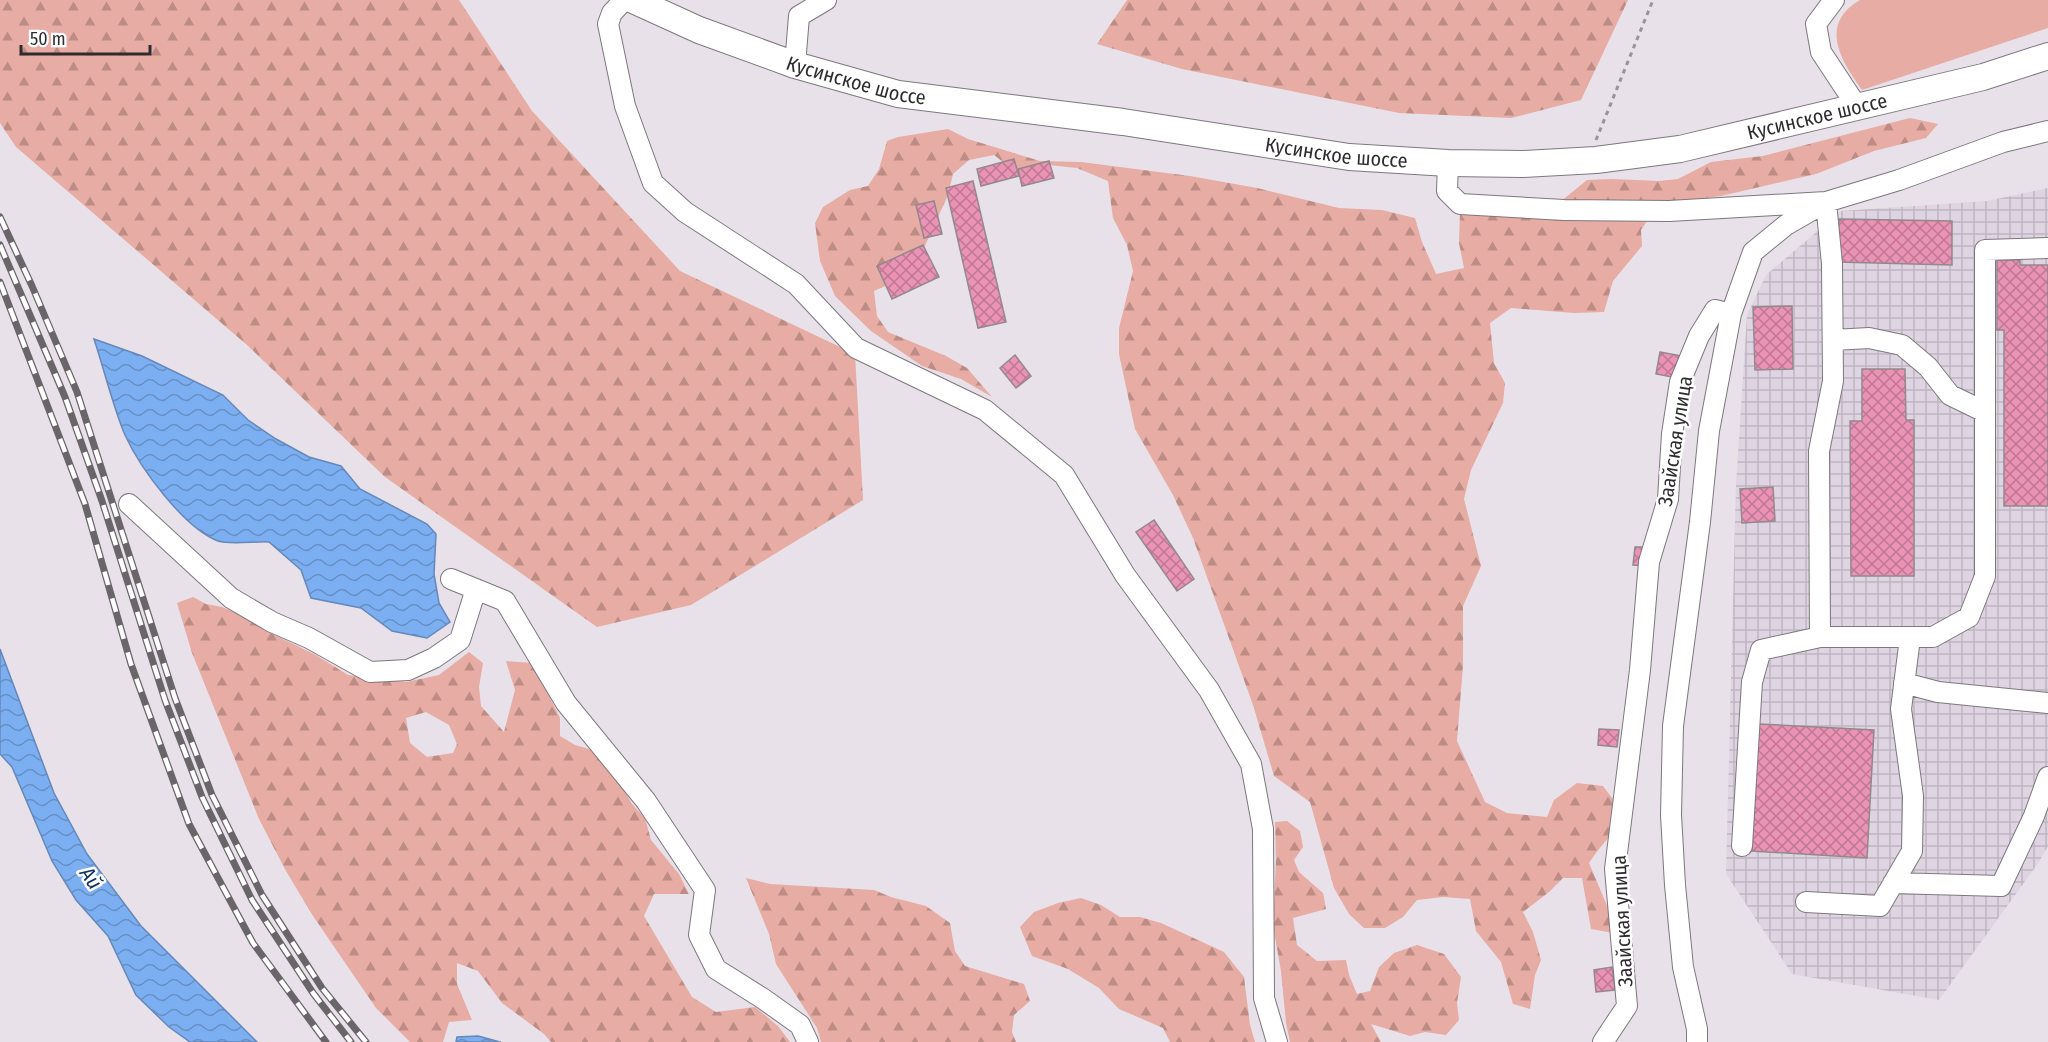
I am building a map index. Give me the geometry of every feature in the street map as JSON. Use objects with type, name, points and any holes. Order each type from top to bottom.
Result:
[{"type":"main road","name":"Кусинское шоссе","points":[[633,0],[699,30],[795,65],[898,94],[1123,122],[1348,157],[1448,163],[1523,164],[1596,160],[1680,149],[1983,77],[2048,56]]},
{"type":"street","points":[[624,0],[612,13],[608,24],[625,106],[653,183],[685,212],[796,284],[856,348],[985,410],[1064,475],[1125,575],[1209,690],[1251,764],[1263,829],[1264,998],[1278,1042]]},
{"type":"street","points":[[795,65],[799,16],[826,0]]},
{"type":"street","points":[[1834,0],[1816,24],[1821,52],[1858,108]]},
{"type":"street","points":[[1697,1042],[1697,1029],[1683,967],[1675,885],[1671,815],[1673,726],[1700,522],[1709,431],[1731,314],[1754,252],[1786,225],[1827,202],[1899,180],[2003,142],[2048,131]]},
{"type":"street","points":[[1448,163],[1447,191],[1460,204],[1564,210],[1669,211],[1827,202]]},
{"type":"street","points":[[1820,637],[1819,451],[1833,381],[1832,264],[1827,202]]},
{"type":"street","points":[[1742,846],[1752,682],[1761,650],[1820,637],[1933,637],[1969,617],[1985,576],[1984,250],[2048,248]]},
{"type":"street","name":"Заайская улица","points":[[1603,1042],[1627,1006],[1615,869],[1640,670],[1649,562],[1668,499],[1672,434],[1680,382],[1699,336],[1715,310],[1731,314]]},
{"type":"street","points":[[1833,340],[1869,339],[1902,345],[1928,366],[1950,395],[1984,412]]},
{"type":"street","points":[[129,504],[231,598],[272,622],[309,638],[370,672],[408,670],[434,658],[460,640],[476,589]]},
{"type":"street","points":[[451,579],[505,601],[566,703],[646,801],[705,890],[699,936],[716,969],[762,998],[800,1026],[808,1042]]},
{"type":"street","points":[[1806,902],[1880,906],[1912,851],[1913,796],[1900,709],[1910,638]]},
{"type":"street","points":[[1904,682],[1938,692],[2048,703]]},
{"type":"street","points":[[1893,883],[2001,886],[2034,816],[2048,777]]},
{"type":"path","points":[[1596,160],[1596,138],[1653,0]]},
{"type":"shaded area","points":[[2048,188],[2048,846],[2039,862],[1939,1000],[1792,974],[1726,874],[1736,484],[1747,315],[1766,275],[1841,211],[1987,201]]},
{"type":"green space","points":[[0,0],[459,0],[532,111],[680,271],[855,354],[863,500],[691,605],[597,627],[385,477],[247,345],[16,147],[0,123]]},
{"type":"green space","points":[[1127,0],[1628,0],[1581,100],[1511,118],[1399,113],[1182,69],[1097,44]]},
{"type":"green space","points":[[1860,0],[2048,0],[2048,28],[1862,90],[1847,67],[1837,43],[1840,20],[1847,10]]},
{"type":"green space","points":[[1910,118],[1938,124],[1926,138],[1874,151],[1816,174],[1721,196],[1658,205],[1641,230],[1642,246],[1613,281],[1604,312],[1574,313],[1511,308],[1490,323],[1494,363],[1505,383],[1503,403],[1471,470],[1464,499],[1481,566],[1463,606],[1463,665],[1457,741],[1485,802],[1507,813],[1547,817],[1554,800],[1577,783],[1603,786],[1625,815],[1589,863],[1619,934],[1591,929],[1582,878],[1563,878],[1523,912],[1533,932],[1541,960],[1535,975],[1530,1009],[1513,1004],[1501,962],[1476,931],[1470,899],[1443,897],[1417,900],[1403,917],[1385,928],[1364,928],[1349,914],[1334,888],[1310,802],[1274,776],[1253,705],[1193,538],[1173,495],[1135,429],[1119,354],[1119,328],[1133,271],[1127,245],[1113,218],[1108,181],[1077,168],[1049,165],[1012,169],[994,155],[969,160],[953,174],[948,195],[924,248],[894,282],[874,291],[877,316],[888,332],[946,356],[967,368],[992,397],[961,379],[922,366],[871,331],[835,296],[820,261],[815,223],[823,207],[850,190],[868,186],[879,169],[887,141],[898,137],[948,129],[968,139],[1040,161],[1081,162],[1190,176],[1257,188],[1339,208],[1382,210],[1415,218],[1422,242],[1436,274],[1464,268],[1459,243],[1460,213],[1560,202],[1587,180],[1678,179],[1711,162],[1763,156]]},
{"type":"green space","points":[[193,597],[206,604],[222,607],[244,616],[264,630],[314,654],[348,675],[406,682],[439,675],[469,652],[483,663],[479,687],[481,706],[504,732],[515,690],[506,661],[533,663],[560,718],[560,736],[575,745],[603,753],[632,804],[645,818],[651,840],[679,874],[689,894],[654,894],[644,916],[692,997],[716,1012],[755,1007],[778,1026],[790,1042],[551,1042],[544,1034],[502,1003],[478,971],[457,963],[457,984],[472,1020],[449,1022],[443,1042],[410,1042],[376,1008],[313,916],[286,871],[259,819],[192,653],[177,603]],"holes":[[[426,712],[449,725],[457,744],[453,753],[427,757],[410,743],[406,718]]]},
{"type":"green space","points":[[1287,821],[1300,831],[1303,847],[1294,860],[1299,872],[1323,893],[1326,909],[1293,918],[1297,945],[1317,961],[1346,960],[1357,994],[1370,991],[1379,967],[1394,953],[1417,945],[1444,954],[1461,977],[1457,1003],[1459,1020],[1446,1035],[1425,1032],[1410,1036],[1371,1024],[1381,1042],[1290,1042],[1273,926],[1275,822]]},
{"type":"green space","points":[[746,878],[770,884],[874,890],[926,906],[950,923],[955,951],[965,966],[1024,984],[1030,1001],[1014,1015],[1012,1032],[1016,1042],[821,1042],[817,1028],[776,964],[769,934]]},
{"type":"green space","points":[[1081,898],[1101,905],[1120,917],[1140,917],[1161,923],[1224,952],[1244,977],[1250,1025],[1255,1042],[1170,1042],[1163,1028],[1119,1009],[1099,988],[1068,969],[1032,956],[1020,927],[1034,912]]},
{"type":"water","points":[[94,339],[142,356],[223,395],[248,420],[276,439],[309,457],[341,466],[360,489],[427,524],[436,534],[434,574],[439,603],[450,622],[427,638],[392,631],[361,608],[311,598],[301,570],[269,542],[218,541],[191,524],[152,480],[125,435]]},
{"type":"water","name":"Ай","points":[[0,649],[54,793],[87,854],[141,926],[257,1042],[190,1042],[169,1027],[136,995],[108,936],[76,900],[52,861],[12,767],[0,754]]},
{"type":"water","points":[[478,1036],[500,1042],[456,1042],[457,1037]]},
{"type":"building","points":[[1014,159],[1019,176],[981,186],[977,169]]},
{"type":"building","points":[[1049,161],[1054,178],[1022,186],[1018,169]]},
{"type":"building","points":[[973,181],[1006,322],[978,328],[946,188]]},
{"type":"building","points":[[934,201],[942,234],[924,238],[916,205]]},
{"type":"building","points":[[1839,219],[1952,221],[1952,265],[1838,262]]},
{"type":"building","points":[[923,245],[939,277],[892,299],[877,266]]},
{"type":"building","points":[[1997,260],[2020,260],[2020,265],[2048,265],[2048,506],[2004,506],[2004,330],[1997,330]]},
{"type":"building","points":[[1792,306],[1793,369],[1755,370],[1753,307]]},
{"type":"building","points":[[1660,352],[1682,356],[1677,378],[1656,374]]},
{"type":"building","points":[[1015,355],[1031,376],[1016,388],[1000,368]]},
{"type":"building","points":[[1862,369],[1905,369],[1906,420],[1914,420],[1914,576],[1851,576],[1850,421],[1862,421]]},
{"type":"building","points":[[1773,487],[1775,521],[1742,523],[1740,489]]},
{"type":"building","points":[[1154,520],[1194,579],[1177,591],[1136,532]]},
{"type":"building","points":[[1635,547],[1648,547],[1647,566],[1633,565]]},
{"type":"building","points":[[1759,724],[1874,730],[1867,858],[1752,851]]},
{"type":"building","points":[[1599,729],[1619,730],[1617,747],[1598,745]]},
{"type":"building","points":[[1612,967],[1615,990],[1596,992],[1594,970]]},
{"type":"railway","points":[[0,217],[77,392],[175,698],[212,795],[262,895],[322,988],[366,1042]]},
{"type":"railway","points":[[0,245],[65,397],[102,501],[165,700],[202,797],[252,900],[313,993],[351,1042]]},
{"type":"railway","points":[[0,282],[85,504],[131,664],[189,824],[253,943],[326,1042]]}]
